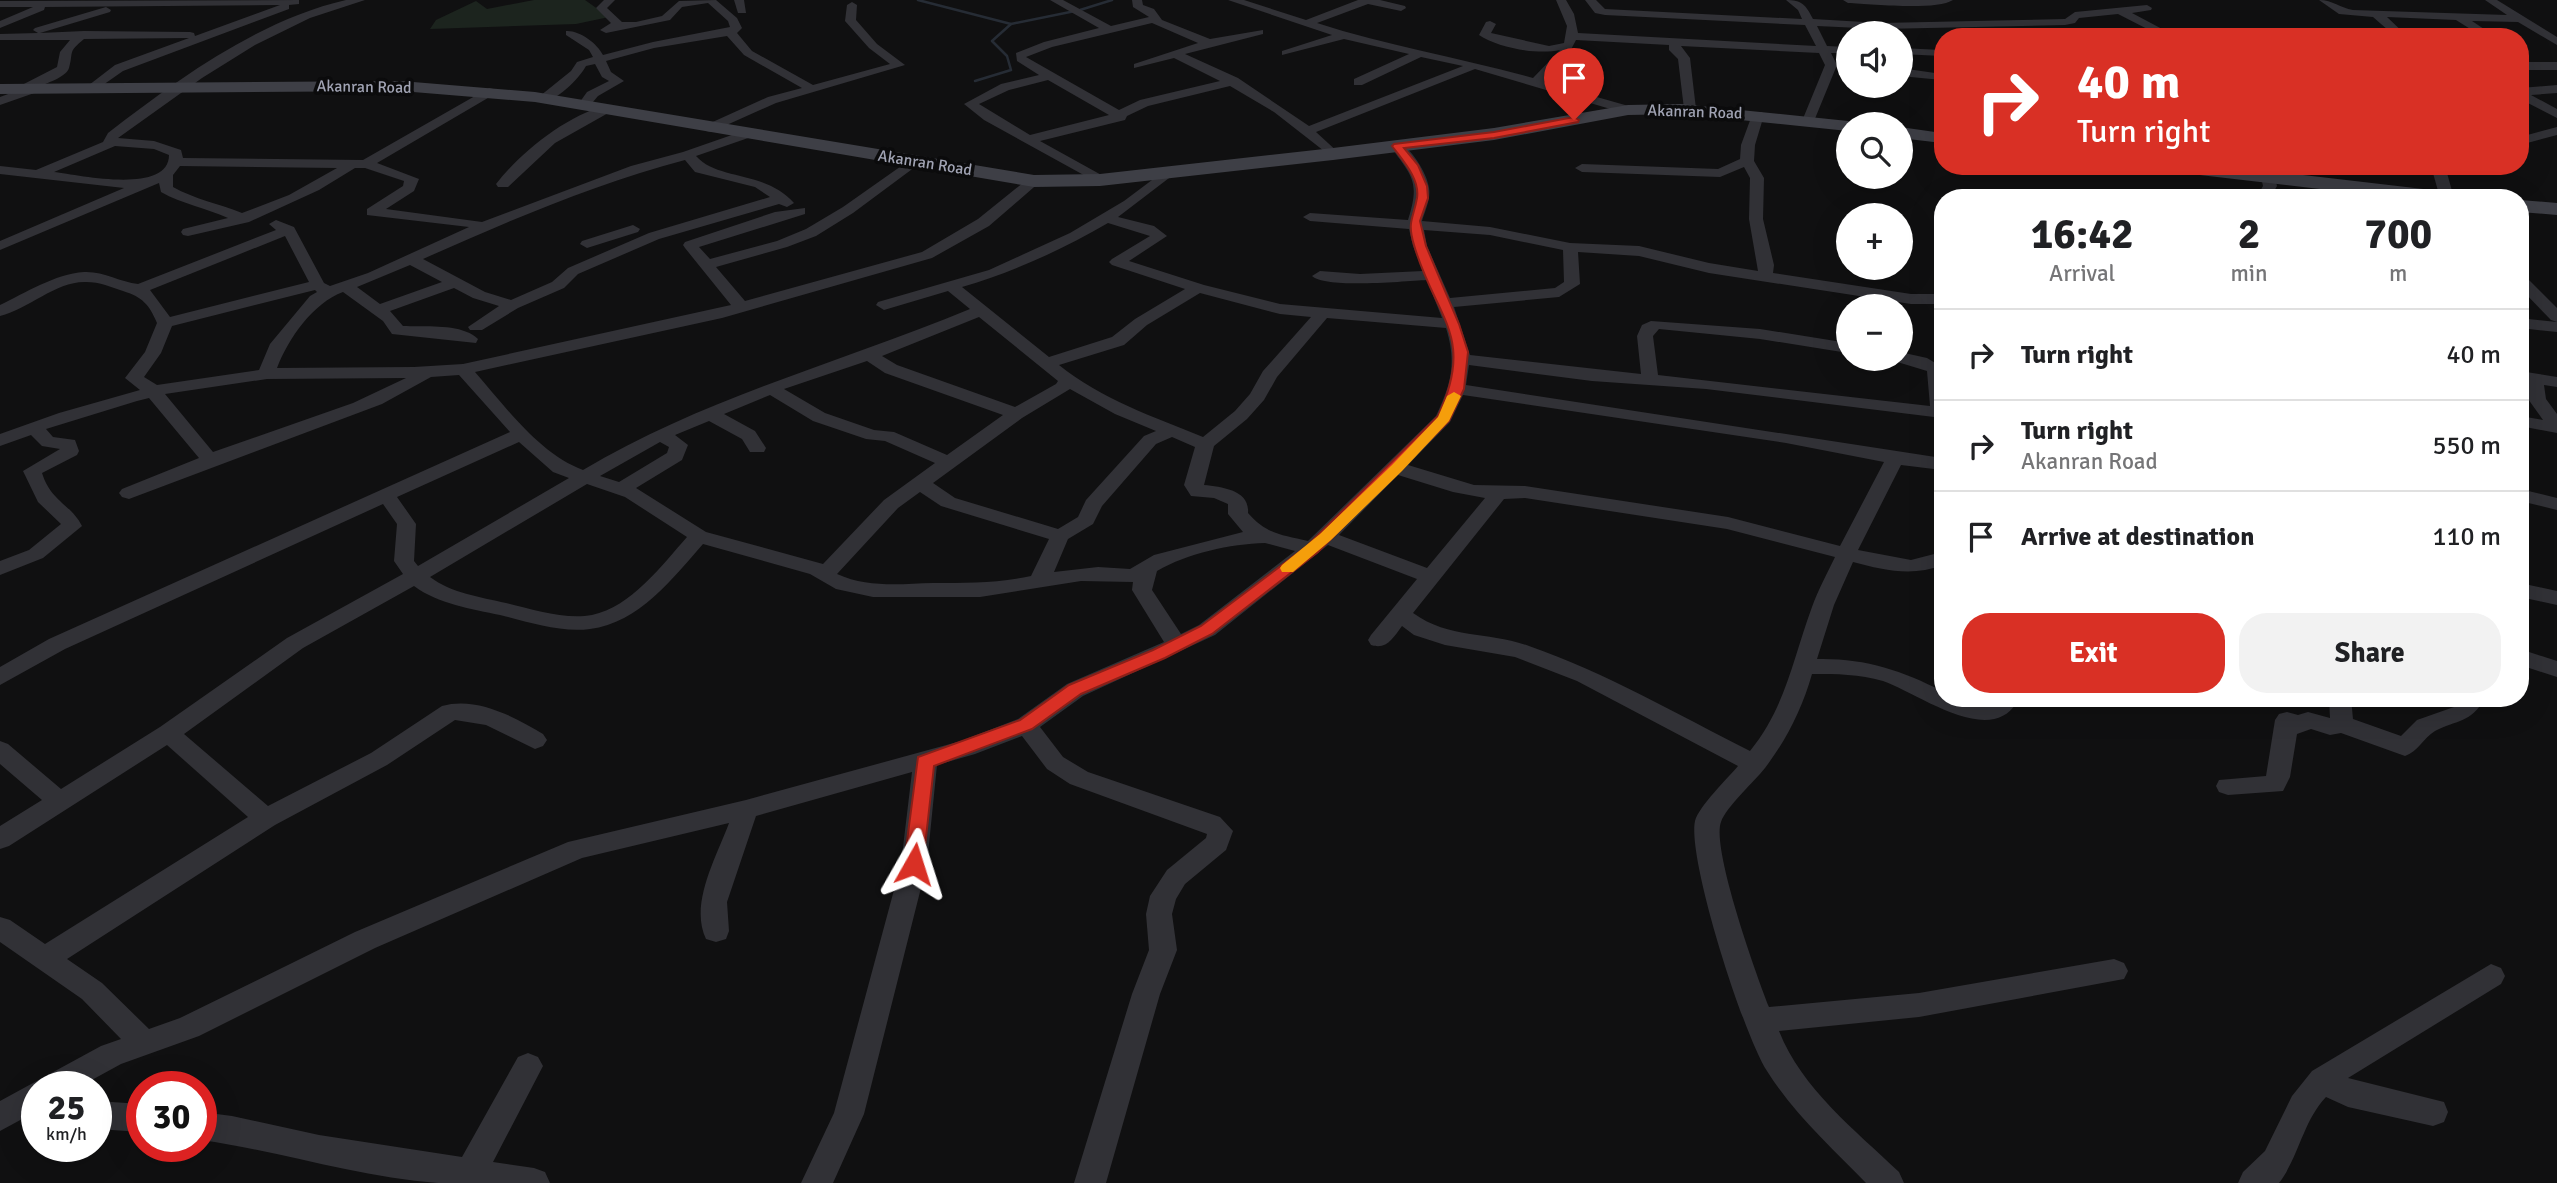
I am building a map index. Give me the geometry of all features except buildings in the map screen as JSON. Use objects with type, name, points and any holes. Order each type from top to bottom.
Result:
[{"type":"main road","name":"Akanran Road","points":[[0,89],[401,86],[489,92],[1034,181],[1100,180],[1494,135],[1628,110],[1690,109],[1836,124]]},
{"type":"main road","points":[[1913,134],[1934,137]]},
{"type":"main road","points":[[2251,175],[2361,189]]},
{"type":"main road","points":[[2529,207],[2554,211]]},
{"type":"street","points":[[0,246],[166,175],[177,162],[176,153],[170,149],[158,145],[108,140],[179,88],[253,42],[325,8],[359,0]]},
{"type":"street","points":[[581,40],[618,24],[601,8],[610,0]]},
{"type":"street","points":[[544,99],[576,73],[581,64],[594,62],[599,57],[730,33],[736,28],[735,23],[710,0],[680,2],[666,18],[636,25],[629,23],[606,30]]},
{"type":"street","points":[[711,128],[749,109],[899,65],[873,46],[850,21],[847,3],[865,0]]},
{"type":"street","points":[[1055,0],[1080,10],[1085,18],[1110,29]]},
{"type":"street","points":[[1138,0],[1138,7],[1150,12],[1157,18],[1156,21],[1209,43]]},
{"type":"street","points":[[1233,0],[1345,35],[1474,65],[1628,110]]},
{"type":"street","points":[[1308,23],[1367,0],[1401,8]]},
{"type":"street","points":[[1534,84],[1559,60],[1571,40],[1572,19],[1561,0]]},
{"type":"street","points":[[1590,0],[1599,11],[1605,12],[1808,23],[1941,25],[2059,22],[2071,21],[2075,15],[2147,8],[2133,0]]},
{"type":"street","points":[[1791,0],[1802,8],[1831,65]]},
{"type":"street","points":[[1849,0],[1912,3],[1946,0]]},
{"type":"street","points":[[2324,0],[2343,12],[2521,19]]},
{"type":"street","points":[[2490,0],[2557,42]]},
{"type":"street","points":[[0,47],[18,37],[83,17],[121,1]]},
{"type":"street","points":[[0,4],[297,1]]},
{"type":"street","points":[[93,88],[119,68],[297,1]]},
{"type":"street","points":[[1912,3],[1941,25]]},
{"type":"street","points":[[0,25],[49,5]]},
{"type":"street","points":[[2418,5],[2439,15]]},
{"type":"street","points":[[2121,11],[2146,28]]},
{"type":"street","points":[[2376,14],[2392,28]]},
{"type":"street","points":[[2455,15],[2476,28]]},
{"type":"street","points":[[0,101],[30,88],[63,68],[62,56],[66,48],[101,19],[83,17]]},
{"type":"street","points":[[1121,117],[1021,59],[1020,55],[1048,44],[1157,18]]},
{"type":"street","points":[[2059,22],[2066,28]]},
{"type":"street","points":[[2036,23],[2041,28]]},
{"type":"street","points":[[1490,24],[1485,35],[1549,49],[1571,40],[1836,50]]},
{"type":"street","points":[[217,31],[253,42]]},
{"type":"street","points":[[1138,66],[1209,43],[1259,32]]},
{"type":"street","points":[[570,33],[594,48],[606,74],[618,81],[591,94],[592,97],[583,106]]},
{"type":"street","points":[[730,33],[748,53],[812,89]]},
{"type":"street","points":[[0,37],[178,34],[203,36]]},
{"type":"street","points":[[1286,53],[1345,35]]},
{"type":"street","points":[[1675,43],[1675,50],[1684,58],[1690,109]]},
{"type":"street","points":[[1529,46],[1514,53],[1559,60]]},
{"type":"street","points":[[1396,98],[1357,82],[1421,53]]},
{"type":"street","points":[[1913,53],[1934,55]]},
{"type":"street","points":[[1175,54],[1253,91],[1309,130],[1333,154]]},
{"type":"street","points":[[2529,61],[2535,65]]},
{"type":"street","points":[[1309,130],[1457,75],[1474,65]]},
{"type":"street","points":[[1831,65],[1836,65]]},
{"type":"street","points":[[1808,121],[1831,65]]},
{"type":"street","points":[[2529,65],[2557,66]]},
{"type":"street","points":[[1374,74],[1414,89]]},
{"type":"street","points":[[1913,74],[1934,76]]},
{"type":"street","points":[[1052,75],[1005,88],[970,104],[1100,180]]},
{"type":"street","points":[[1028,140],[1121,117],[1144,103],[1234,82]]},
{"type":"street","points":[[2529,92],[2557,89]]},
{"type":"street","points":[[188,232],[250,216],[359,164],[489,92]]},
{"type":"street","points":[[2529,98],[2557,114]]},
{"type":"street","points":[[503,184],[538,148],[583,119],[606,109]]},
{"type":"street","points":[[1758,115],[1748,145],[1747,161],[1757,178],[1756,219],[1766,265],[1765,276]]},
{"type":"street","points":[[2529,131],[2543,136]]},
{"type":"street","points":[[2529,139],[2557,131]]},
{"type":"street","points":[[165,323],[323,288],[347,287],[482,227],[636,169],[688,155],[749,133]]},
{"type":"street","points":[[34,175],[113,142]]},
{"type":"street","points":[[82,1071],[111,1055],[189,1027],[366,940],[577,849],[747,809],[925,762],[1026,725],[1075,690],[1207,630],[1319,543],[1397,468],[1444,418],[1457,389],[1461,359],[1449,314],[1420,246],[1416,226],[1422,186],[1412,165],[1397,146]]},
{"type":"street","points":[[688,155],[700,169],[760,184],[800,211],[815,215],[839,215]]},
{"type":"street","points":[[706,265],[739,254],[758,253],[826,225],[914,161]]},
{"type":"street","points":[[1582,168],[1720,173],[1747,161]]},
{"type":"street","points":[[177,162],[359,164],[413,181],[409,188],[372,212],[471,223],[482,227]]},
{"type":"street","points":[[0,170],[140,186]]},
{"type":"street","points":[[884,305],[994,273],[1107,218],[1168,172]]},
{"type":"street","points":[[166,175],[166,189],[182,198],[205,202],[289,230],[323,288]]},
{"type":"street","points":[[2268,177],[2268,189]]},
{"type":"street","points":[[0,440],[152,390],[266,374],[424,374],[467,369],[742,308],[927,255],[989,220],[1034,181]]},
{"type":"street","points":[[347,287],[389,318],[398,331],[473,333],[512,305],[558,285],[573,271],[654,236],[779,199]]},
{"type":"street","points":[[742,308],[690,245],[716,234],[800,211]]},
{"type":"street","points":[[1310,217],[1490,231],[1570,247],[1639,251],[1688,264],[1911,299],[1934,299]]},
{"type":"street","points":[[1107,218],[1149,229],[1160,236],[1117,262],[1198,288],[1280,309],[1323,313],[1449,314],[1559,292],[1572,284],[1570,247]]},
{"type":"street","points":[[614,219],[654,236]]},
{"type":"street","points":[[760,223],[790,242]]},
{"type":"street","points":[[587,244],[633,229]]},
{"type":"street","points":[[0,311],[58,284],[84,277],[118,282],[126,287],[141,289],[190,267],[289,230]]},
{"type":"street","points":[[716,234],[739,254]]},
{"type":"street","points":[[0,236],[18,238]]},
{"type":"street","points":[[409,258],[479,295],[512,305]]},
{"type":"street","points":[[1320,276],[1360,279],[1432,275]]},
{"type":"street","points":[[378,310],[457,282]]},
{"type":"street","points":[[951,286],[1067,380],[1121,410],[1205,444]]},
{"type":"street","points":[[266,374],[276,348],[323,288]]},
{"type":"street","points":[[1049,363],[1118,341],[1141,322],[1198,288]]},
{"type":"street","points":[[2529,288],[2557,317]]},
{"type":"street","points":[[141,289],[160,311],[165,323],[153,353],[134,379],[152,390],[209,459]]},
{"type":"street","points":[[479,295],[475,304],[473,333],[466,348],[467,369],[521,434],[560,468],[587,475],[621,489],[699,536],[817,569],[842,584],[871,590],[907,592],[993,590],[1040,580],[1109,571],[1133,576],[1161,560],[1238,538],[1265,537],[1319,543],[1431,577]]},
{"type":"street","points":[[0,839],[169,733],[295,643],[415,576],[620,454],[660,434],[771,388],[979,311]]},
{"type":"street","points":[[1265,537],[1253,531],[1238,514],[1239,503],[1232,497],[1207,490],[1198,492],[1194,485],[1205,444],[1241,415],[1258,396],[1269,375],[1323,313]]},
{"type":"street","points":[[1650,379],[1645,336],[1648,328],[1657,324],[1760,334],[1836,346]]},
{"type":"street","points":[[2529,324],[2557,327]]},
{"type":"street","points":[[868,354],[891,369],[1016,414]]},
{"type":"street","points":[[1461,359],[1592,376],[1650,379],[1934,412]]},
{"type":"street","points":[[1913,360],[1934,368]]},
{"type":"street","points":[[129,494],[209,459],[372,402],[403,388],[424,374]]},
{"type":"street","points":[[2529,377],[2557,382]]},
{"type":"street","points":[[824,575],[891,504],[1016,414],[1063,387],[1067,380]]},
{"type":"street","points":[[2529,381],[2537,399],[2557,427]]},
{"type":"street","points":[[771,388],[819,417],[872,435],[888,436],[950,463]]},
{"type":"street","points":[[1457,389],[1934,463]]},
{"type":"street","points":[[709,414],[749,435],[757,448]]},
{"type":"street","points":[[2529,422],[2557,427]]},
{"type":"street","points":[[0,569],[36,554],[72,526],[68,516],[54,509],[33,479],[32,471],[70,451],[68,444],[48,442],[34,428]]},
{"type":"street","points":[[1040,580],[1060,536],[1086,520],[1093,504],[1150,440],[1173,430]]},
{"type":"street","points":[[0,677],[57,644],[521,434]]},
{"type":"street","points":[[621,489],[675,456],[679,445],[660,434]]},
{"type":"street","points":[[1888,1183],[1810,1106],[1776,1060],[1733,951],[1708,846],[1708,820],[1778,733],[1792,703],[1823,605],[1846,553],[1895,458]]},
{"type":"street","points":[[1397,468],[1464,491],[1498,494],[1525,492],[1728,523],[1882,563],[1911,566],[1934,561]]},
{"type":"street","points":[[922,484],[947,502],[1060,536]]},
{"type":"street","points":[[385,494],[409,523],[410,534],[404,561],[415,576],[439,592],[521,614],[590,623],[624,608],[650,590],[699,536]]},
{"type":"street","points":[[1378,640],[1498,494]]},
{"type":"street","points":[[2529,497],[2557,504]]},
{"type":"street","points":[[1147,570],[1142,590],[1177,645]]},
{"type":"street","points":[[2529,592],[2557,598]]},
{"type":"street","points":[[1400,614],[1433,633],[1454,640],[1519,650],[1585,676],[1755,764]]},
{"type":"street","points":[[2529,660],[2557,669]]},
{"type":"street","points":[[1802,666],[1859,667],[1902,680],[1934,698]]},
{"type":"street","points":[[1960,707],[1986,712],[2001,707]]},
{"type":"street","points":[[2341,707],[2342,724]]},
{"type":"street","points":[[2228,786],[2274,785],[2278,777],[2287,720],[2298,726],[2308,720],[2330,727],[2342,724],[2405,747],[2425,726],[2462,713],[2467,707]]},
{"type":"street","points":[[46,958],[266,818],[379,760],[450,712],[462,711],[514,728],[535,740]]},
{"type":"street","points":[[1026,725],[1055,763],[1079,778],[1211,824],[1220,831],[1217,843],[1175,877],[1163,896],[1160,914],[1163,950],[1146,994],[1090,1183]]},
{"type":"street","points":[[169,733],[266,818]]},
{"type":"street","points":[[0,750],[60,802]]},
{"type":"street","points":[[817,1183],[849,1114],[914,864],[925,762]]},
{"type":"street","points":[[716,931],[714,902],[747,809]]},
{"type":"street","points":[[0,928],[92,991],[145,1044]]},
{"type":"street","points":[[1760,1020],[1919,1005],[2114,971]]},
{"type":"street","points":[[2254,1183],[2266,1176],[2286,1148],[2288,1132],[2299,1106],[2322,1080],[2491,976]]},
{"type":"street","points":[[470,1173],[528,1066]]},
{"type":"street","points":[[2322,1080],[2348,1093],[2433,1112]]},
{"type":"street","points":[[217,1128],[319,1150],[534,1183]]},
{"type":"shaded area","points":[[534,0],[585,0],[609,17],[576,24],[430,29],[436,20],[476,1],[487,9]]},
{"type":"waterway","points":[[918,0],[1011,24]]},
{"type":"waterway","points":[[1011,24],[1080,10],[1112,0]]},
{"type":"waterway","points":[[975,81],[1011,70],[1007,56],[992,41],[1011,24]]},
{"type":"slow traffic","points":[[1288,568],[1313,549],[1397,468],[1444,418],[1454,396]]},
{"type":"route","points":[[914,864],[925,762],[1026,725],[1075,690],[1207,630],[1313,549],[1397,468],[1444,418],[1457,389],[1462,352],[1445,303],[1420,246],[1415,221],[1422,198],[1422,186],[1412,165],[1397,146],[1494,135],[1574,120]]}]
